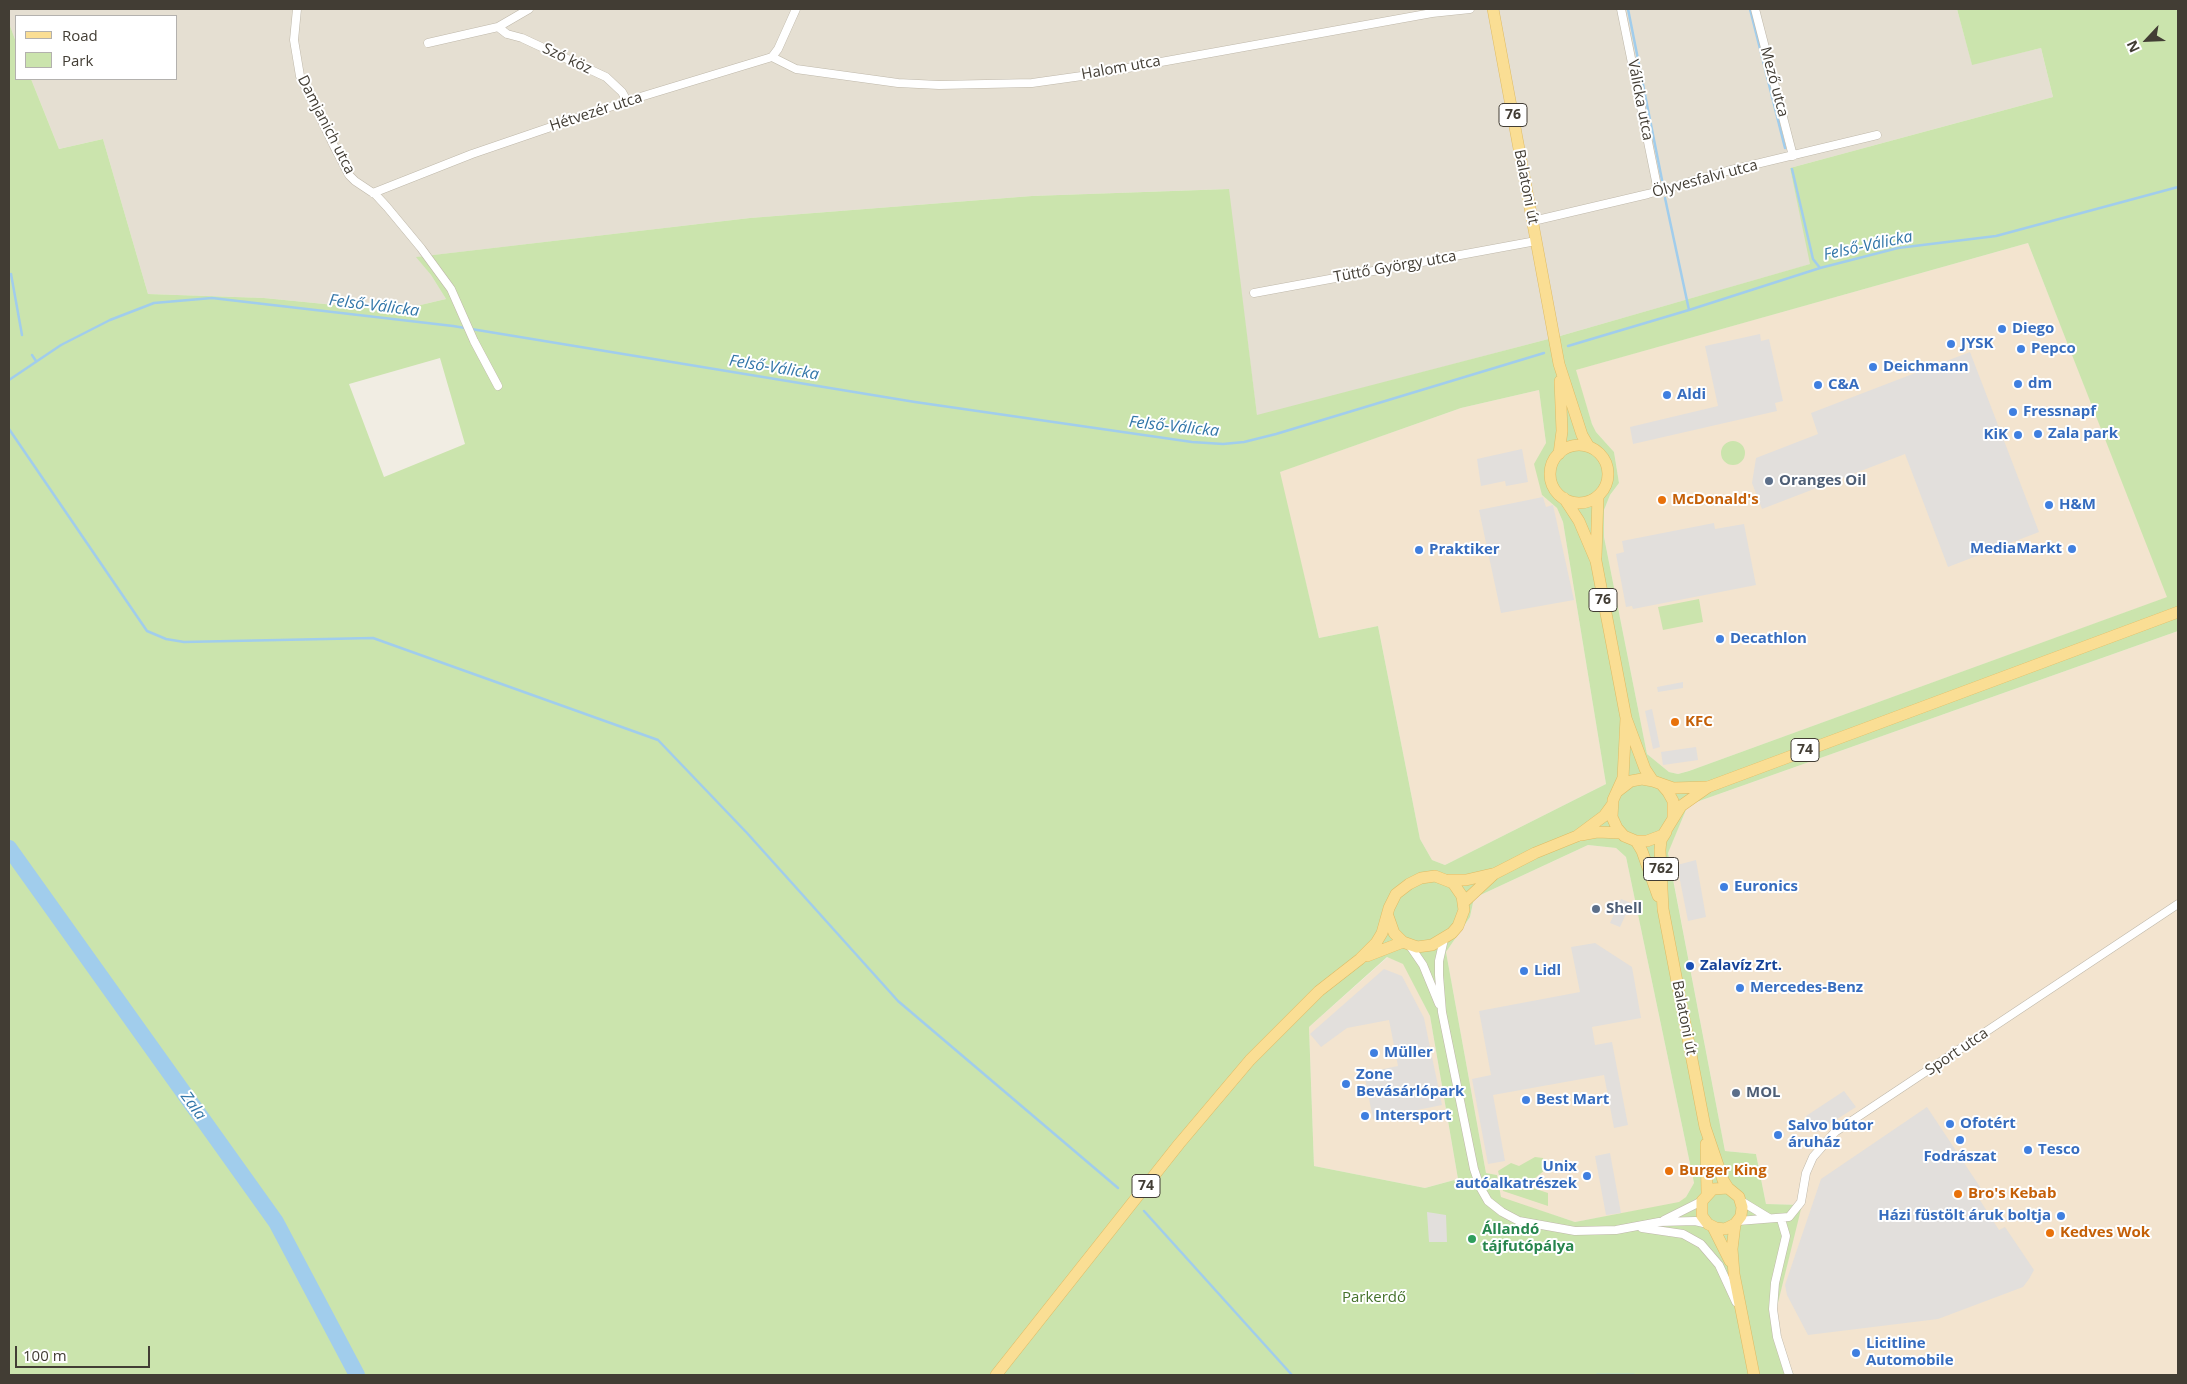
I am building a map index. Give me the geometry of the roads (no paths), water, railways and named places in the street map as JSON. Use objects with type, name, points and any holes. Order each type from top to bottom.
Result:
[{"type":"main road","name":"Balatoni út","points":[[1493,9],[1559,364],[1562,431],[1559,454]]},
{"type":"main road","name":"Balatoni út","points":[[1559,364],[1582,435],[1589,447]]},
{"type":"main road","points":[[1559,454],[1573,446],[1589,447]]},
{"type":"main road","name":"76","points":[[1589,447],[1601,455],[1607,466],[1608,480],[1598,496],[1596,561]]},
{"type":"main road","name":"76","points":[[1559,454],[1552,465],[1551,476],[1554,487],[1564,498],[1579,521],[1596,561],[1626,718],[1644,769],[1657,782]]},
{"type":"main road","points":[[1564,498],[1579,503],[1589,501],[1598,496]]},
{"type":"main road","name":"74","points":[[1667,831],[1681,806],[1708,787],[2178,612]]},
{"type":"main road","name":"76","points":[[1618,792],[1624,769],[1626,718]]},
{"type":"main road","name":"74","points":[[1577,836],[1604,816],[1618,792],[1631,781],[1642,779],[1674,788],[1708,787]]},
{"type":"main road","points":[[1657,782],[1671,796],[1674,806],[1674,817]]},
{"type":"main road","points":[[1612,805],[1614,823],[1621,833]]},
{"type":"main road","name":"Balatoni út","points":[[1667,831],[1661,840],[1660,850],[1663,910],[1705,1127],[1718,1167],[1728,1188],[1739,1196],[1741,1201],[1742,1213],[1737,1223],[1732,1249],[1734,1274],[1754,1375]]},
{"type":"main road","points":[[1636,841],[1653,840],[1667,831]]},
{"type":"main road","name":"74","points":[[996,1375],[1179,1144],[1244,1066],[1314,996],[1360,959],[1379,938],[1392,900],[1409,884],[1427,876],[1448,880],[1466,880],[1494,874],[1535,853],[1577,836],[1596,832],[1621,833],[1636,841]]},
{"type":"main road","name":"Balatoni út","points":[[1636,841],[1642,851],[1663,910]]},
{"type":"main road","name":"74","points":[[1463,903],[1494,874]]},
{"type":"main road","points":[[1444,939],[1458,926],[1463,915],[1463,903],[1459,889],[1448,880]]},
{"type":"main road","points":[[1388,916],[1394,933],[1406,944]]},
{"type":"main road","name":"74","points":[[1360,959],[1406,944],[1417,947],[1432,945],[1444,939]]},
{"type":"main road","name":"Balatoni út","points":[[1705,1127],[1705,1197],[1702,1213],[1724,1248],[1734,1274]]},
{"type":"main road","points":[[1705,1197],[1715,1188],[1728,1188]]},
{"type":"main road","points":[[1710,1226],[1725,1229],[1737,1223]]},
{"type":"street","name":"Damjanich utca","points":[[297,9],[294,40],[300,76],[350,175],[388,207],[451,290],[464,322],[498,386]]},
{"type":"street","points":[[428,43],[498,27],[529,9]]},
{"type":"street","points":[[772,57],[796,9]]},
{"type":"street","name":"Halom utca","points":[[772,57],[796,69],[898,83],[939,85],[1032,83],[1432,13],[1470,9]]},
{"type":"street","name":"Válicka utca","points":[[1621,9],[1658,191]]},
{"type":"street","name":"Mező utca","points":[[1755,9],[1793,156]]},
{"type":"street","name":"Szó köz","points":[[498,27],[507,34],[522,38],[606,77],[622,92],[627,101]]},
{"type":"street","name":"Hétvezér utca","points":[[373,193],[472,154],[627,101],[772,57]]},
{"type":"street","name":"Ölyvesfalvi utca","points":[[1533,221],[1877,135]]},
{"type":"street","name":"Tüttő György utca","points":[[1254,293],[1536,241]]},
{"type":"street","name":"Sport utca","points":[[1781,1219],[1789,1217],[1801,1202],[1806,1173],[1813,1156],[1835,1132],[2178,904]]},
{"type":"street","points":[[1444,939],[1438,975],[1442,1012],[1474,1169],[1480,1187],[1494,1207],[1519,1221],[1583,1232],[1635,1227],[1659,1222],[1695,1221],[1710,1226]]},
{"type":"street","points":[[1406,944],[1423,964],[1442,1012]]},
{"type":"street","points":[[1659,1222],[1705,1197]]},
{"type":"street","points":[[1741,1201],[1769,1218]]},
{"type":"street","points":[[1737,1223],[1769,1218],[1781,1219],[1786,1236],[1775,1283],[1773,1309],[1777,1337],[1789,1375]]},
{"type":"street","points":[[1635,1227],[1683,1234],[1701,1244],[1719,1265],[1741,1313]]},
{"type":"waterway","points":[[1628,9],[1662,180]]},
{"type":"waterway","points":[[1750,9],[1785,148]]},
{"type":"waterway","points":[[1792,169],[1813,259],[1820,268]]},
{"type":"waterway","name":"Felső-Válicka","points":[[1568,346],[1820,268],[1898,248],[1996,236],[2178,187]]},
{"type":"waterway","points":[[1665,198],[1689,310]]},
{"type":"waterway","points":[[11,274],[22,335]]},
{"type":"waterway","name":"Felső-Válicka","points":[[9,380],[61,345],[110,320],[154,303],[212,298],[453,326],[915,402],[1192,442],[1223,444],[1244,442],[1276,434],[1544,353]]},
{"type":"waterway","points":[[32,355],[36,361]]},
{"type":"waterway","points":[[9,429],[147,631],[166,639],[184,642],[373,638],[658,740],[747,833],[898,1001],[1118,1188]]},
{"type":"waterway","name":"Zala","points":[[9,848],[276,1222],[357,1375]]},
{"type":"waterway","points":[[1144,1211],[1292,1375]]},
{"type":"waterway","points":[[1597,1375],[1634,1375]]},
{"type":"place","name":"Diego","points":[[2002,329]]},
{"type":"place","name":"JYSK","points":[[1951,344]]},
{"type":"place","name":"Pepco","points":[[2021,349]]},
{"type":"place","name":"Deichmann","points":[[1873,367]]},
{"type":"place","name":"dm","points":[[2018,384]]},
{"type":"place","name":"C&A","points":[[1818,385]]},
{"type":"place","name":"Aldi","points":[[1667,395]]},
{"type":"place","name":"Fressnapf","points":[[2013,412]]},
{"type":"place","name":"Zala park","points":[[2038,434]]},
{"type":"place","name":"KiK","points":[[2018,435]]},
{"type":"place","name":"Oranges Oil","points":[[1769,481]]},
{"type":"place","name":"McDonald's","points":[[1662,500]]},
{"type":"place","name":"H&M","points":[[2049,505]]},
{"type":"place","name":"MediaMarkt","points":[[2072,549]]},
{"type":"place","name":"Praktiker","points":[[1419,550]]},
{"type":"place","name":"Decathlon","points":[[1720,639]]},
{"type":"place","name":"KFC","points":[[1675,722]]},
{"type":"place","name":"Euronics","points":[[1724,887]]},
{"type":"place","name":"Shell","points":[[1596,909]]},
{"type":"place","name":"Zalavíz Zrt.","points":[[1690,966]]},
{"type":"place","name":"Lidl","points":[[1524,971]]},
{"type":"place","name":"Mercedes-Benz","points":[[1740,988]]},
{"type":"place","name":"Müller","points":[[1374,1053]]},
{"type":"place","name":"Zone Bevásárlópark","points":[[1346,1084]]},
{"type":"place","name":"MOL","points":[[1736,1093]]},
{"type":"place","name":"Best Mart","points":[[1526,1100]]},
{"type":"place","name":"Intersport","points":[[1365,1116]]},
{"type":"place","name":"Ofotért","points":[[1950,1124]]},
{"type":"place","name":"Salvo bútor áruház","points":[[1778,1135]]},
{"type":"place","name":"Fodrászat","points":[[1960,1140]]},
{"type":"place","name":"Tesco","points":[[2028,1150]]},
{"type":"place","name":"Burger King","points":[[1669,1171]]},
{"type":"place","name":"Unix autóalkatrészek","points":[[1587,1176]]},
{"type":"place","name":"Bro's Kebab","points":[[1958,1194]]},
{"type":"place","name":"Házi füstölt áruk boltja","points":[[2061,1216]]},
{"type":"place","name":"Kedves Wok","points":[[2050,1233]]},
{"type":"place","name":"Állandó tájfutópálya","points":[[1472,1239]]},
{"type":"place","name":"Licitline Automobile","points":[[1856,1353]]},
{"type":"park label","name":"Parkerdő","points":[[1374,1298]]}]
